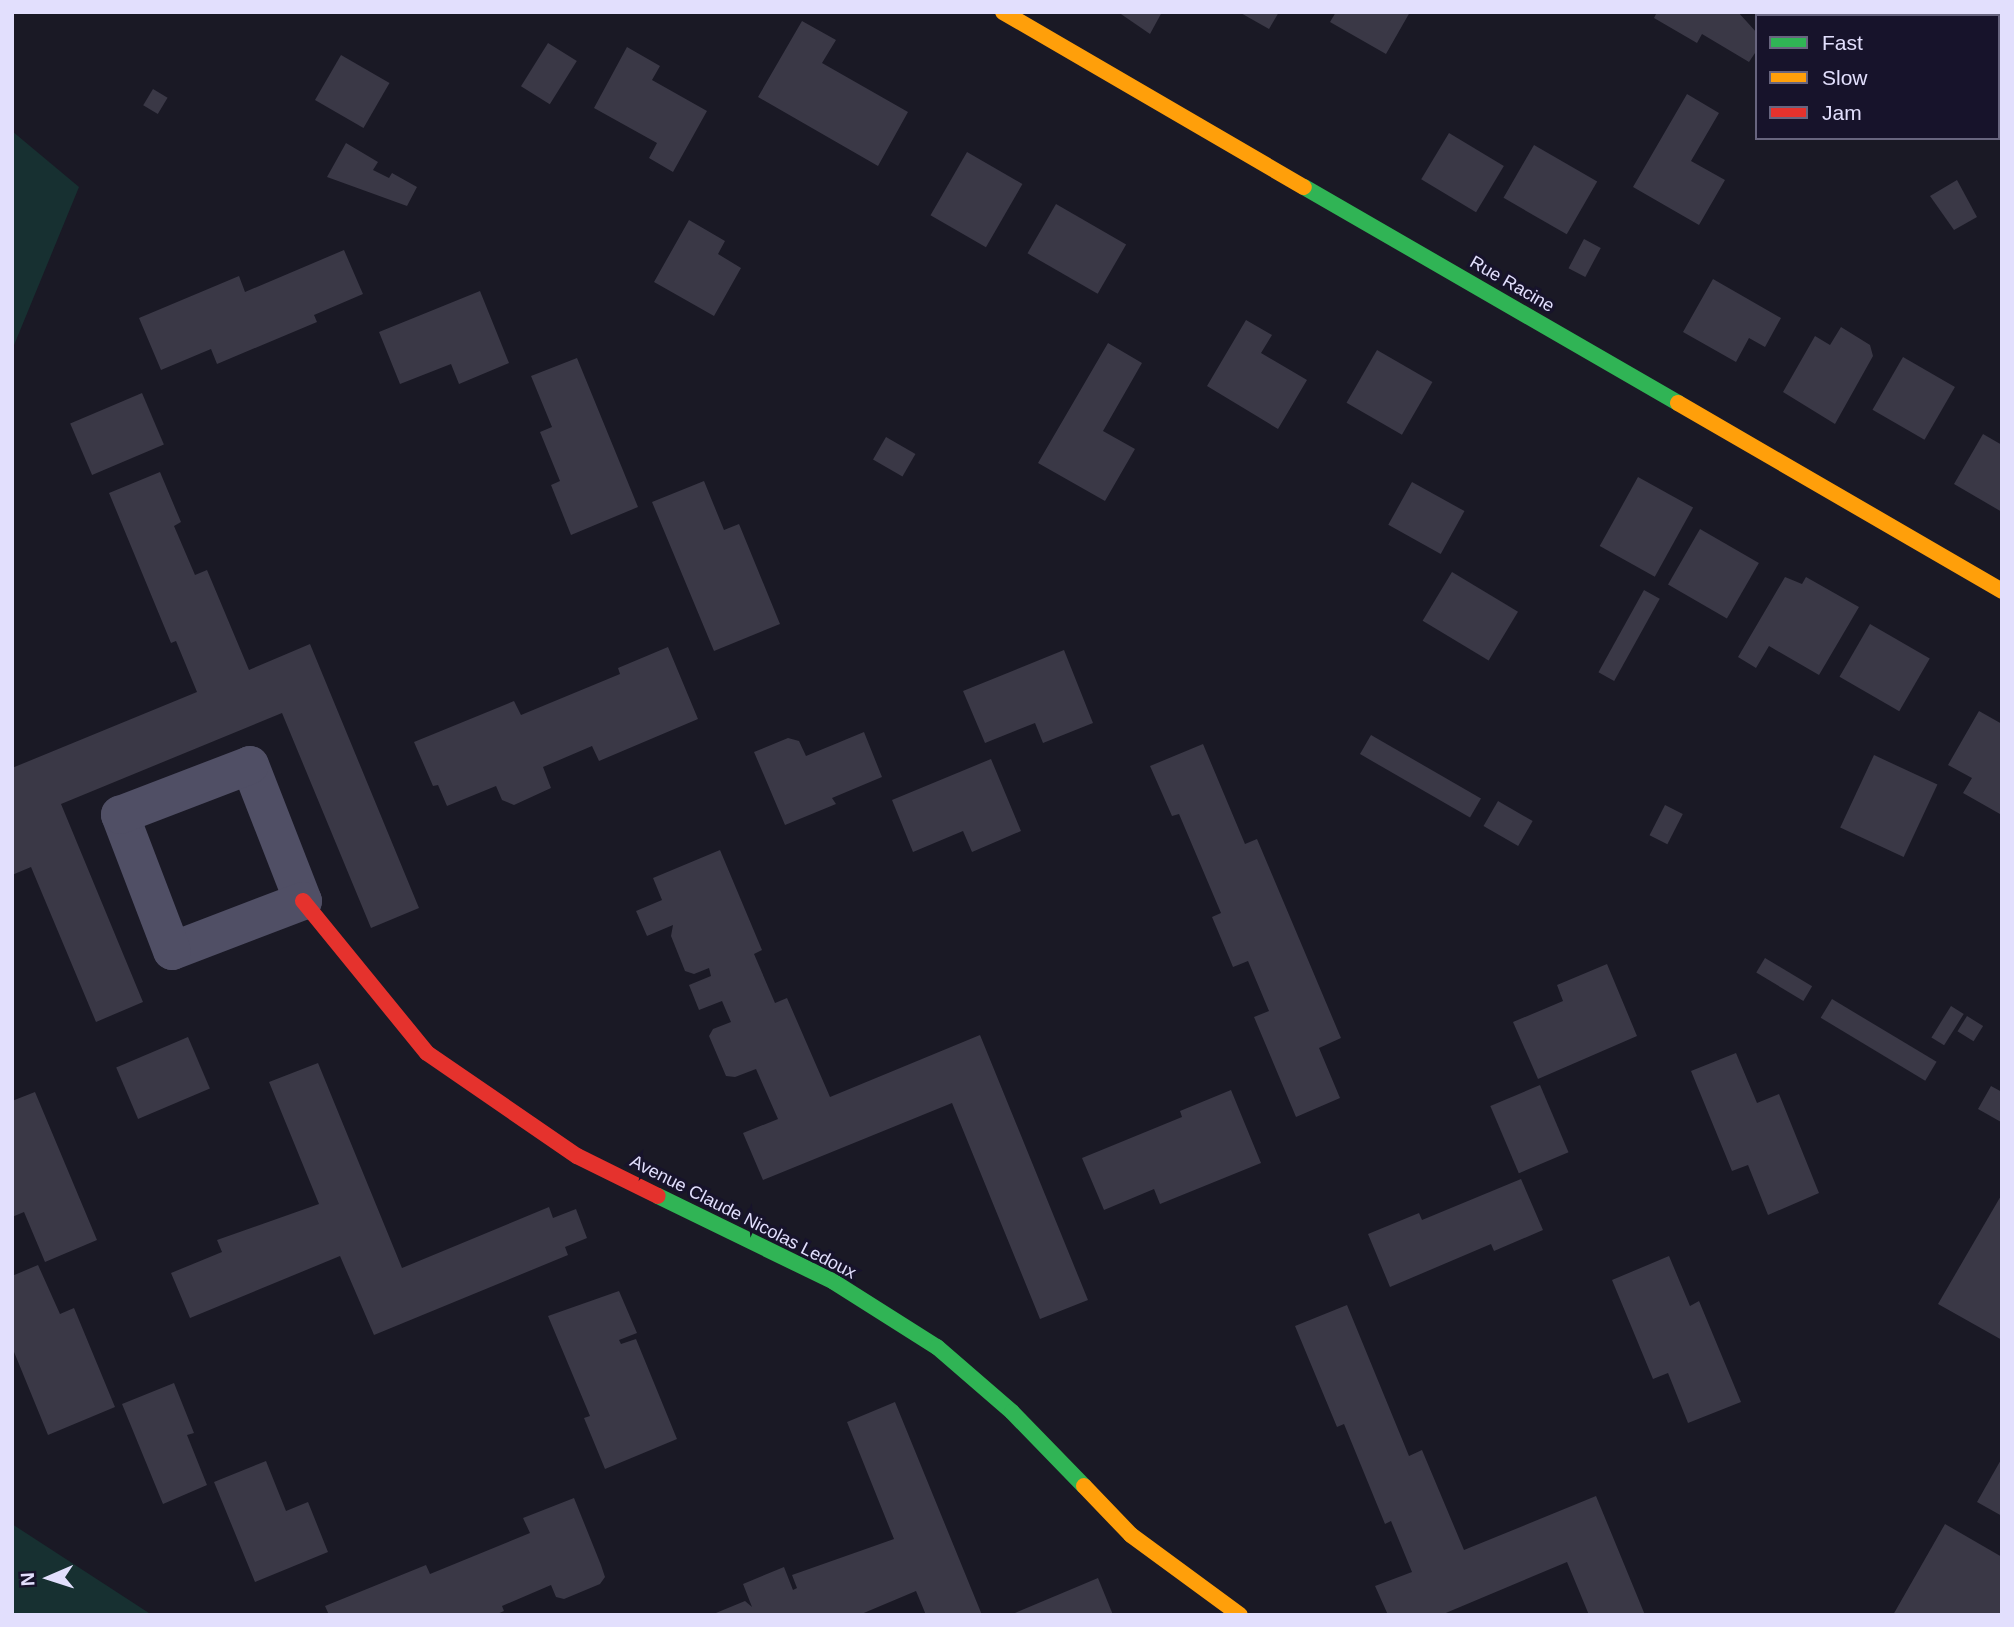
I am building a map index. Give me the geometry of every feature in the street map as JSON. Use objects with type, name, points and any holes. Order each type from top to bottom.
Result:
[{"type":"street","name":"Rue Racine","points":[[1003,12],[2002,591]]},
{"type":"street","points":[[250,765],[303,901],[172,951],[120,816],[250,765]]},
{"type":"street","name":"Avenue Claude Nicolas Ledoux","points":[[303,901],[426,1053],[577,1156],[834,1282],[937,1347],[1012,1412],[1132,1535],[1240,1615]]},
{"type":"green space","points":[[12,131],[79,187],[12,350]]},
{"type":"green space","points":[[12,1524],[152,1615],[12,1615]]},
{"type":"building","points":[[1118,12],[1162,12],[1150,34]]},
{"type":"building","points":[[1239,12],[1279,12],[1269,29]]},
{"type":"building","points":[[1336,12],[1410,12],[1386,54],[1330,22]]},
{"type":"building","points":[[1657,12],[1738,12],[1755,31],[1755,53],[1749,62],[1702,34],[1697,43],[1654,18]]},
{"type":"building","points":[[1915,12],[2002,12],[2000,120],[2000,14]]},
{"type":"building","points":[[802,21],[836,40],[822,63],[908,112],[878,166],[758,97]]},
{"type":"building","points":[[548,43],[577,61],[550,104],[521,86]]},
{"type":"building","points":[[627,47],[660,66],[652,80],[707,111],[673,172],[649,158],[657,143],[594,108]]},
{"type":"building","points":[[341,55],[389,83],[363,128],[315,100]]},
{"type":"building","points":[[153,89],[168,98],[158,114],[143,105]]},
{"type":"building","points":[[1687,94],[1719,113],[1691,161],[1725,180],[1699,225],[1633,187]]},
{"type":"building","points":[[1449,133],[1504,166],[1476,212],[1421,179]]},
{"type":"building","points":[[346,143],[378,162],[373,170],[389,178],[392,173],[417,187],[407,206],[327,177]]},
{"type":"building","points":[[1534,145],[1597,182],[1567,234],[1504,198]]},
{"type":"building","points":[[967,152],[1022,184],[986,247],[930,215]]},
{"type":"building","points":[[1957,180],[1977,217],[1954,230],[1930,196]]},
{"type":"building","points":[[1056,204],[1126,244],[1098,294],[1028,253]]},
{"type":"building","points":[[689,220],[725,241],[718,254],[741,268],[714,316],[654,282]]},
{"type":"building","points":[[1584,239],[1601,248],[1585,277],[1569,268]]},
{"type":"building","points":[[344,250],[363,294],[314,315],[317,322],[217,364],[211,349],[161,370],[139,318],[239,276],[245,292]]},
{"type":"building","points":[[1713,279],[1781,318],[1765,347],[1749,338],[1736,362],[1683,332]]},
{"type":"building","points":[[480,291],[509,363],[459,384],[451,364],[400,384],[379,332]]},
{"type":"building","points":[[1246,320],[1272,335],[1261,353],[1307,380],[1278,429],[1207,386]]},
{"type":"building","points":[[1841,327],[1870,345],[1873,356],[1835,424],[1783,392],[1815,336],[1830,345]]},
{"type":"building","points":[[1108,343],[1142,363],[1103,431],[1135,449],[1105,501],[1038,463]]},
{"type":"building","points":[[1377,350],[1432,382],[1402,435],[1346,403]]},
{"type":"building","points":[[1903,357],[1955,387],[1924,440],[1872,410]]},
{"type":"building","points":[[577,358],[638,507],[571,535],[551,485],[560,481],[540,432],[552,427],[531,376]]},
{"type":"building","points":[[142,393],[164,445],[92,475],[70,423]]},
{"type":"building","points":[[1983,434],[2002,445],[2002,512],[1954,484]]},
{"type":"building","points":[[886,437],[915,454],[902,477],[873,460]]},
{"type":"building","points":[[160,472],[181,522],[174,526],[195,575],[207,570],[249,670],[310,644],[419,908],[371,928],[282,713],[61,804],[143,1002],[96,1022],[31,867],[12,875],[12,768],[197,692],[176,641],[171,643],[109,493]]},
{"type":"building","points":[[1638,477],[1693,508],[1655,577],[1600,546]]},
{"type":"building","points":[[704,481],[724,530],[739,524],[780,624],[714,651],[652,502]]},
{"type":"building","points":[[1412,482],[1464,511],[1441,554],[1388,525]]},
{"type":"building","points":[[1700,529],[1759,563],[1727,618],[1668,584]]},
{"type":"building","points":[[1452,572],[1518,612],[1489,661],[1423,621]]},
{"type":"building","points":[[1785,577],[1802,584],[1806,577],[1859,607],[1819,675],[1769,646],[1756,668],[1738,657]]},
{"type":"building","points":[[1644,590],[1660,599],[1614,681],[1598,672]]},
{"type":"building","points":[[1870,624],[1930,659],[1899,711],[1840,677]]},
{"type":"building","points":[[668,647],[698,719],[599,761],[592,746],[543,767],[551,788],[514,805],[502,800],[496,786],[447,806],[438,785],[433,786],[414,742],[514,701],[521,715],[620,674],[618,668]]},
{"type":"building","points":[[1064,650],[1093,723],[1043,743],[1035,723],[985,743],[963,691]]},
{"type":"building","points":[[1979,711],[2002,724],[2000,814],[1963,793],[1972,778],[1948,765]]},
{"type":"building","points":[[864,732],[882,777],[832,798],[836,804],[785,825],[754,752],[788,738],[799,741],[806,756]]},
{"type":"building","points":[[1371,735],[1481,799],[1470,818],[1360,754]]},
{"type":"building","points":[[1203,744],[1245,844],[1257,839],[1341,1038],[1319,1048],[1340,1098],[1296,1117],[1254,1017],[1269,1011],[1248,961],[1233,967],[1212,917],[1221,913],[1179,814],[1172,816],[1150,766]]},
{"type":"building","points":[[1874,755],[1937,785],[1904,857],[1840,828]]},
{"type":"building","points":[[991,759],[1021,831],[972,852],[963,831],[913,852],[892,800]]},
{"type":"building","points":[[1498,801],[1533,821],[1518,846],[1484,826]]},
{"type":"building","points":[[1665,805],[1683,814],[1667,844],[1650,835]]},
{"type":"building","points":[[720,850],[762,950],[754,954],[775,1003],[787,998],[830,1097],[980,1035],[1088,1300],[1040,1319],[952,1103],[763,1180],[743,1133],[778,1119],[756,1069],[735,1077],[726,1076],[709,1036],[713,1029],[731,1022],[722,1001],[699,1010],[689,985],[711,976],[709,968],[694,974],[685,971],[671,936],[673,925],[647,936],[636,911],[662,900],[653,878]]},
{"type":"building","points":[[1765,958],[1812,986],[1803,1001],[1756,973]]},
{"type":"building","points":[[1607,964],[1637,1036],[1538,1079],[1513,1022],[1563,1001],[1557,985]]},
{"type":"building","points":[[1832,999],[1937,1062],[1925,1081],[1821,1018]]},
{"type":"building","points":[[1951,1006],[1964,1014],[1944,1045],[1931,1037]]},
{"type":"building","points":[[1967,1016],[1983,1026],[1974,1041],[1957,1031]]},
{"type":"building","points":[[188,1037],[210,1089],[138,1119],[116,1067]]},
{"type":"building","points":[[1736,1053],[1757,1103],[1779,1094],[1819,1193],[1768,1215],[1748,1165],[1732,1171],[1691,1071]]},
{"type":"building","points":[[318,1063],[402,1268],[549,1207],[553,1218],[576,1209],[587,1238],[565,1247],[568,1255],[374,1335],[340,1256],[190,1318],[171,1273],[222,1252],[217,1240],[319,1204],[269,1082]]},
{"type":"building","points":[[1540,1085],[1569,1152],[1519,1173],[1490,1106]]},
{"type":"building","points":[[1991,1086],[2002,1092],[2001,1122],[1978,1109]]},
{"type":"building","points":[[1231,1090],[1261,1163],[1160,1204],[1154,1189],[1104,1210],[1082,1158],[1182,1117],[1180,1111]]},
{"type":"building","points":[[35,1092],[97,1240],[45,1262],[24,1212],[12,1217],[12,1101]]},
{"type":"building","points":[[1521,1179],[1543,1230],[1494,1251],[1491,1244],[1390,1287],[1368,1234],[1419,1213],[1422,1220]]},
{"type":"building","points":[[2002,1194],[2002,1340],[1938,1304]]},
{"type":"building","points":[[1669,1256],[1690,1306],[1699,1301],[1741,1402],[1688,1423],[1668,1373],[1653,1379],[1612,1280]]},
{"type":"building","points":[[38,1265],[60,1314],[74,1308],[115,1407],[48,1435],[12,1347],[12,1276]]},
{"type":"building","points":[[619,1291],[637,1333],[619,1340],[621,1344],[636,1339],[677,1439],[605,1469],[584,1418],[590,1416],[548,1316]]},
{"type":"building","points":[[1347,1305],[1409,1456],[1422,1450],[1464,1550],[1596,1496],[1645,1615],[1589,1615],[1567,1562],[1441,1615],[1388,1615],[1375,1586],[1412,1572],[1391,1521],[1385,1524],[1344,1424],[1337,1427],[1295,1326]]},
{"type":"building","points":[[174,1383],[194,1433],[187,1435],[207,1485],[163,1504],[122,1404]]},
{"type":"building","points":[[895,1402],[982,1615],[926,1615],[916,1591],[859,1615],[711,1615],[745,1601],[752,1607],[743,1584],[784,1567],[793,1590],[797,1588],[792,1575],[894,1539],[847,1422]]},
{"type":"building","points":[[2002,1458],[2002,1516],[1977,1502]]},
{"type":"building","points":[[266,1461],[286,1511],[308,1502],[328,1552],[255,1582],[214,1482]]},
{"type":"building","points":[[574,1498],[605,1577],[600,1584],[564,1599],[556,1597],[551,1585],[502,1606],[504,1611],[495,1615],[329,1615],[325,1606],[426,1565],[430,1574],[530,1533],[523,1518]]},
{"type":"building","points":[[1945,1524],[2002,1557],[2002,1615],[1893,1615]]},
{"type":"building","points":[[1098,1578],[1113,1615],[1010,1615]]},
{"type":"traffic: fast","points":[[1304,187],[1678,403]]},
{"type":"traffic: fast","points":[[658,1196],[834,1282],[937,1347],[1012,1412],[1084,1486]]},
{"type":"traffic: slow","points":[[1003,12],[1304,187]]},
{"type":"traffic: slow","points":[[1678,403],[2002,591]]},
{"type":"traffic: slow","points":[[1084,1486],[1131,1535],[1240,1615]]},
{"type":"traffic: jam","points":[[303,901],[427,1053],[577,1156],[658,1196]]}]
